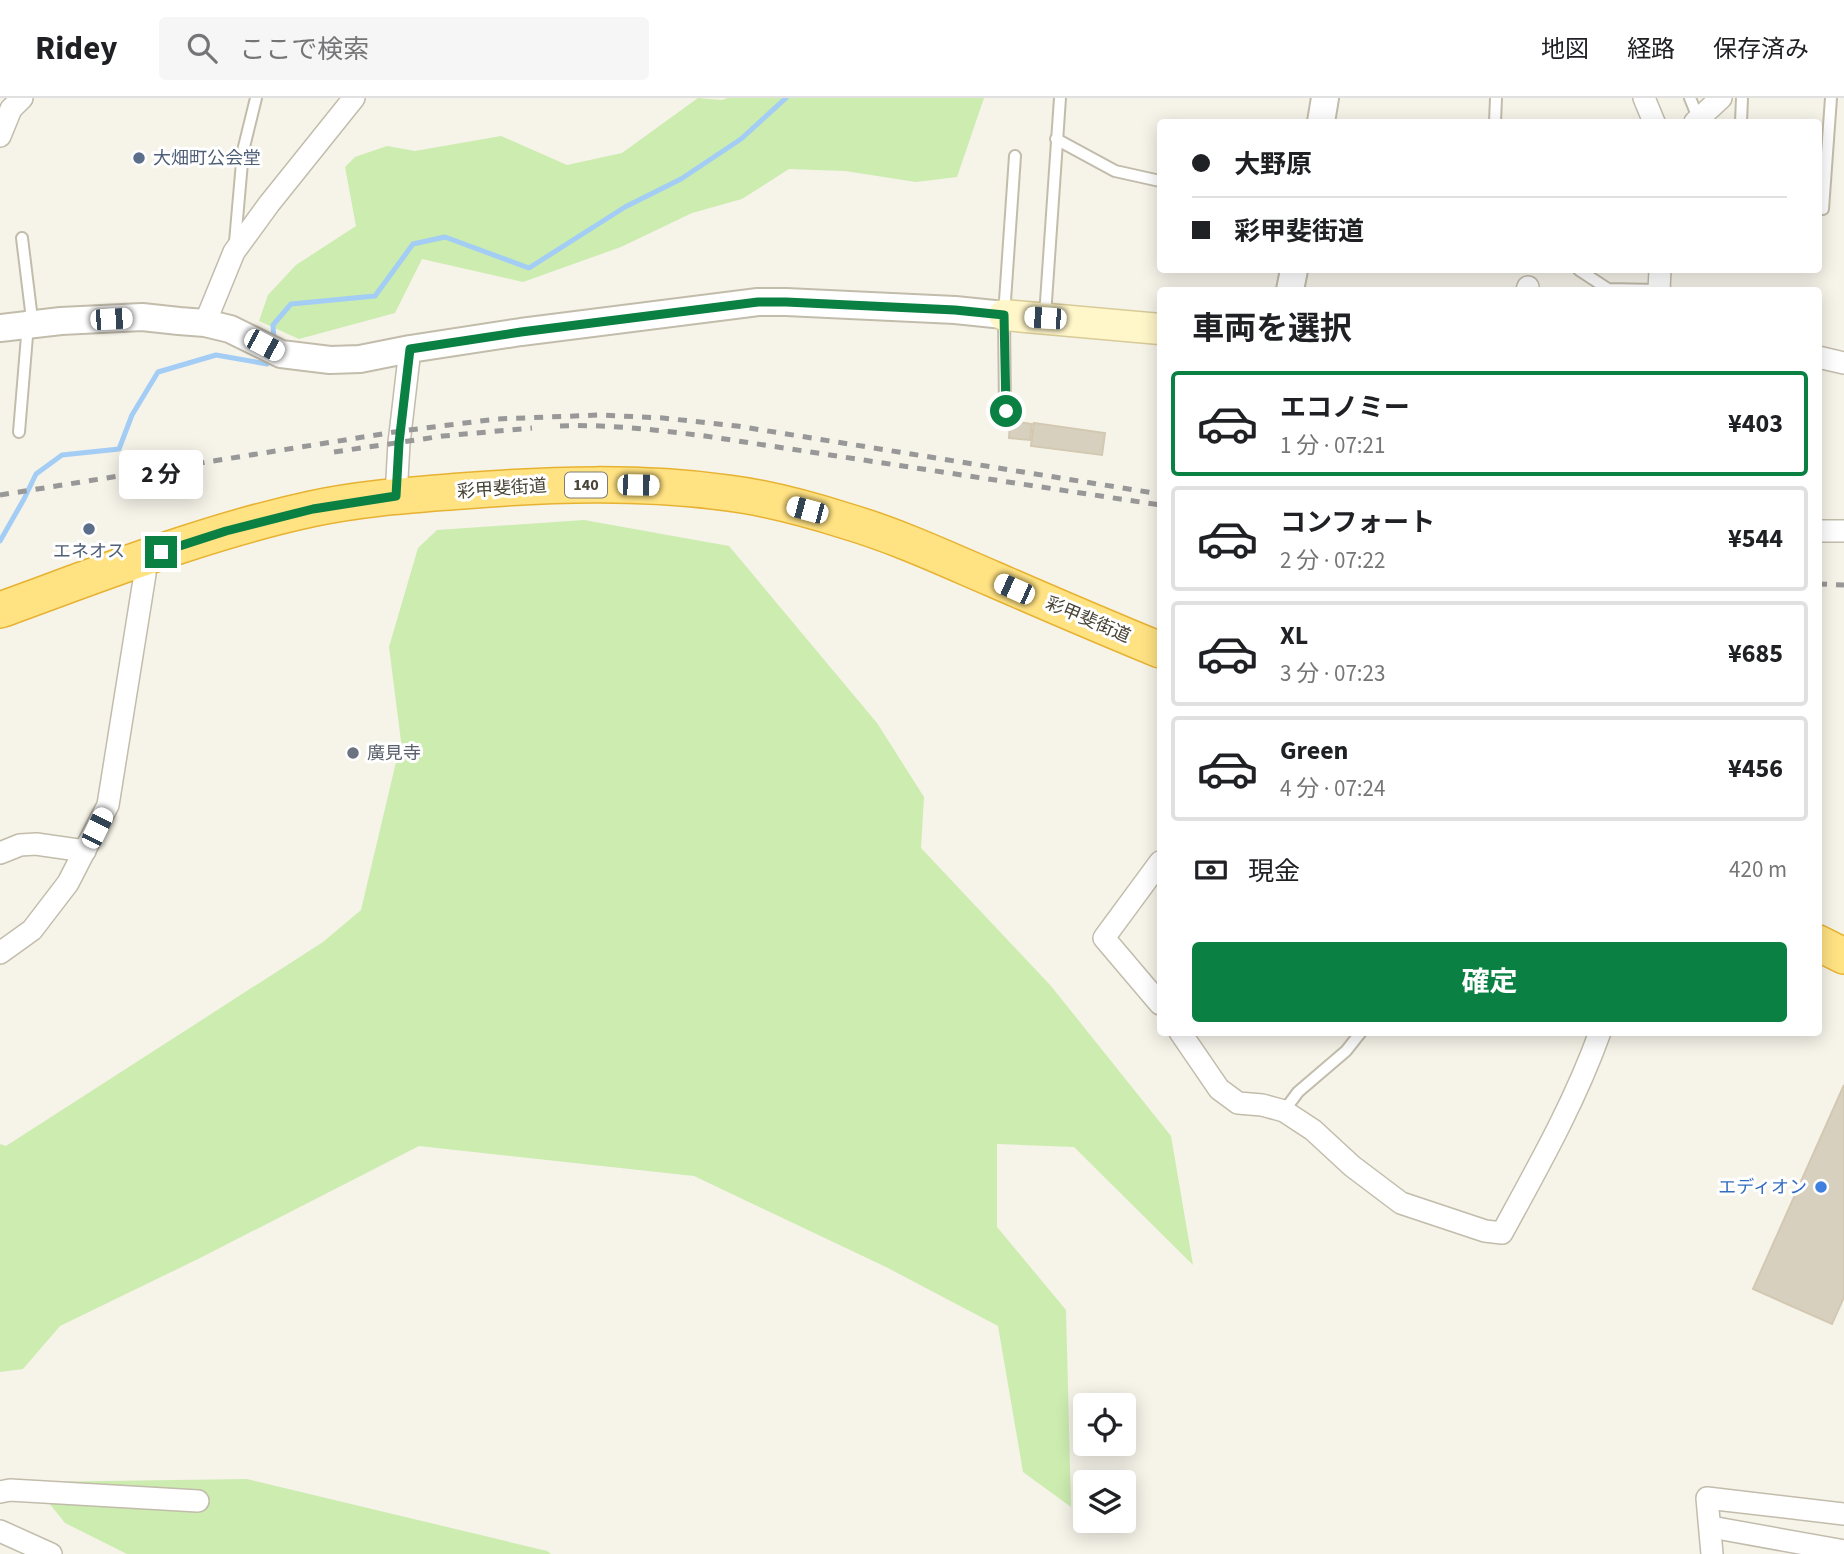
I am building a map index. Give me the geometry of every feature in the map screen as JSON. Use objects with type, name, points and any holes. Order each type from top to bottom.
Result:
[{"type":"highway","name":"彩甲斐街道","points":[[0,610],[139,559],[226,531],[313,509],[396,496],[572,484],[660,486],[730,493],[789,505],[891,536],[1157,649]]},
{"type":"highway","points":[[1822,945],[1844,956]]},
{"type":"main road","points":[[1004,315],[1157,329]]},
{"type":"street","points":[[0,136],[11,109],[22,98]]},
{"type":"street","points":[[205,323],[234,252],[354,98]]},
{"type":"street","points":[[1322,119],[1325,98]]},
{"type":"street","points":[[1644,98],[1653,119]]},
{"type":"street","points":[[1699,119],[1721,98]]},
{"type":"street","points":[[0,328],[142,317],[205,323],[230,329],[281,354],[330,360],[360,359],[521,332],[758,302],[943,309],[1004,315]]},
{"type":"street","points":[[396,496],[410,349]]},
{"type":"street","points":[[1822,358],[1844,363]]},
{"type":"street","points":[[1822,531],[1844,531]]},
{"type":"street","points":[[0,953],[32,930],[68,883],[108,805],[145,574],[139,559]]},
{"type":"street","points":[[0,853],[20,845],[36,844],[85,851]]},
{"type":"street","points":[[1157,866],[1104,938],[1157,1000]]},
{"type":"street","points":[[1183,1036],[1219,1088],[1238,1103],[1262,1105],[1284,1111],[1313,1130],[1352,1166],[1401,1203],[1485,1231],[1503,1233],[1587,1069],[1599,1036]]},
{"type":"street","points":[[0,1492],[10,1490],[198,1502]]},
{"type":"street","points":[[1712,1554],[1707,1498],[1844,1514]]},
{"type":"street","points":[[1711,1527],[1844,1551]]},
{"type":"street","points":[[0,1531],[51,1554]]},
{"type":"lane","points":[[234,252],[243,151],[256,98]]},
{"type":"lane","points":[[1045,318],[1060,98]]},
{"type":"lane","points":[[1494,119],[1496,98]]},
{"type":"lane","points":[[1690,98],[1696,119]]},
{"type":"lane","points":[[1741,119],[1742,98]]},
{"type":"lane","points":[[1822,209],[1831,98]]},
{"type":"lane","points":[[1056,139],[1115,171],[1157,180]]},
{"type":"lane","points":[[1006,411],[1004,315],[1014,156]]},
{"type":"lane","points":[[19,432],[31,311],[22,238]]},
{"type":"lane","points":[[1583,273],[1604,287]]},
{"type":"lane","points":[[1284,1111],[1297,1092],[1346,1051],[1358,1036]]},
{"type":"green space","points":[[698,98],[984,98],[957,177],[916,182],[845,171],[789,169],[742,199],[692,213],[621,247],[523,282],[422,259],[395,313],[299,339],[259,321],[268,295],[296,265],[356,226],[345,167],[355,157],[387,146],[415,151],[501,136],[567,165],[622,153]]},
{"type":"green space","points":[[584,520],[729,546],[877,723],[924,797],[921,848],[1051,986],[1171,1136],[1193,1265],[1074,1147],[997,1144],[997,1227],[1066,1310],[1071,1507],[1023,1472],[998,1326],[886,1267],[694,1176],[419,1146],[60,1326],[23,1369],[0,1372],[0,1144],[6,1146],[323,942],[361,910],[401,741],[389,647],[418,548],[437,530]]},
{"type":"green space","points":[[247,1479],[551,1554],[127,1554],[65,1523],[32,1482]]},
{"type":"building","points":[[1010,421],[1032,424],[1030,440],[1009,438]]},
{"type":"building","points":[[1034,423],[1105,433],[1102,455],[1031,446]]},
{"type":"building","name":"エディオン","points":[[1844,1085],[1844,1297],[1832,1324],[1753,1289]]},
{"type":"waterway","points":[[274,340],[273,325],[291,304],[375,296],[413,244],[445,237],[529,268],[625,207],[681,179],[741,139],[786,98]]},
{"type":"waterway","points":[[0,541],[36,474],[62,455],[119,449],[132,415],[158,372],[216,355],[267,364],[269,356]]},
{"type":"railway","points":[[0,495],[401,431],[497,419],[600,415],[737,426],[1157,494]]},
{"type":"railway","points":[[560,426],[614,427],[705,436],[1157,505]]},
{"type":"railway","points":[[334,452],[443,436],[532,428]]},
{"type":"railway","points":[[1822,584],[1844,585]]},
{"type":"place","name":"大畑町公会堂","points":[[139,158]]},
{"type":"place","name":"エネオス","points":[[89,529]]},
{"type":"place","name":"廣見寺","points":[[353,753]]},
{"type":"place","name":"エディオン","points":[[1821,1187]]},
{"type":"route","points":[[161,552],[226,531],[313,509],[396,496],[410,349],[758,302],[955,310],[1004,315],[1006,411]]}]
